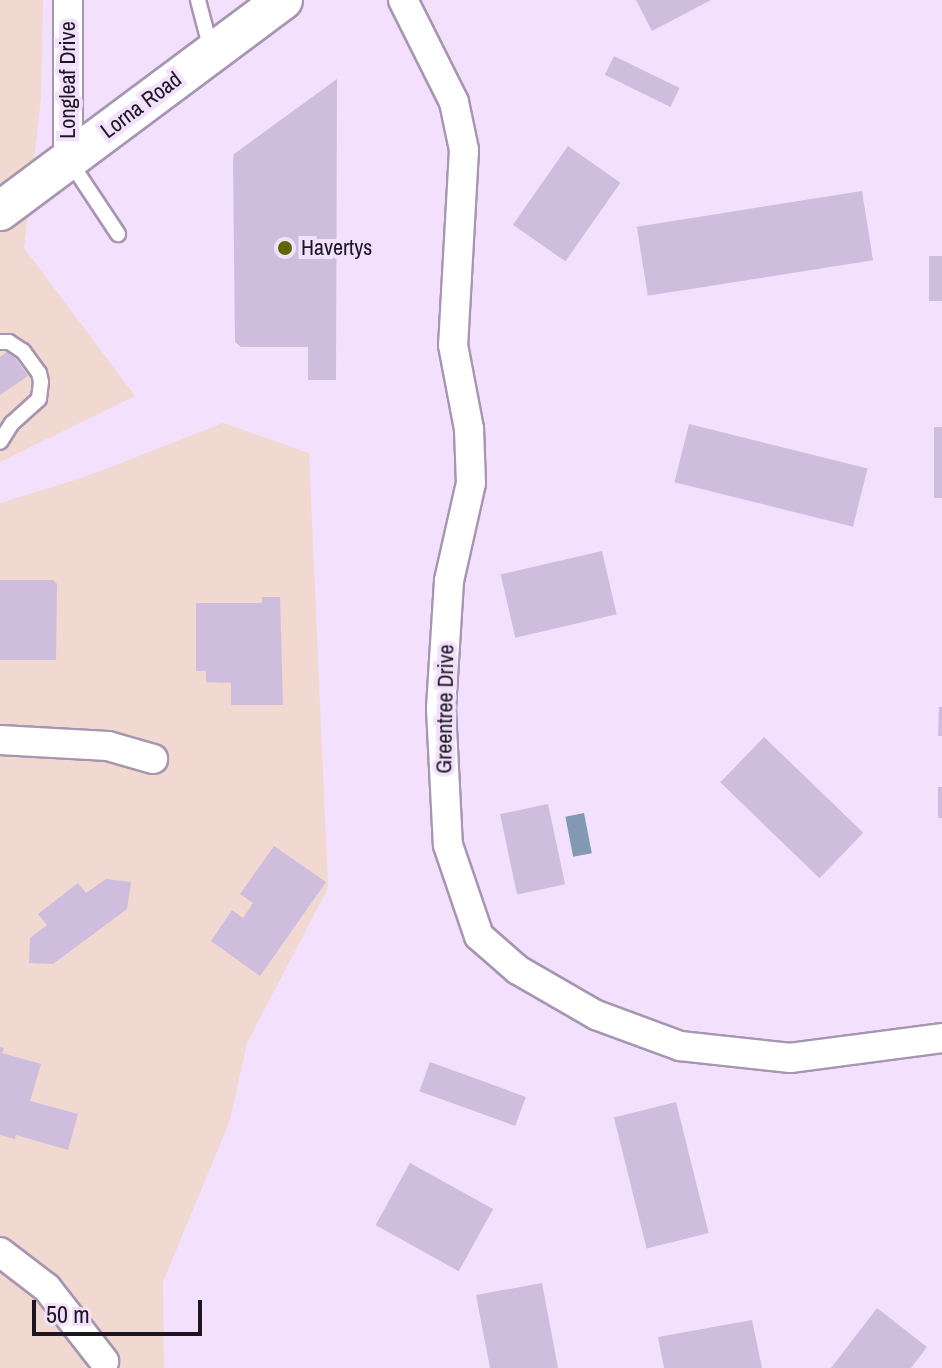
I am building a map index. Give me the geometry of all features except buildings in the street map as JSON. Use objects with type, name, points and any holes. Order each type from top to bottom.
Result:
[{"type":"street","name":"Longleaf Drive","points":[[68,0],[68,160]]},
{"type":"street","name":"Greentree Drive","points":[[403,0],[454,102],[464,150],[453,345],[469,429],[471,483],[449,581],[441,709],[448,845],[479,936],[518,970],[596,1015],[680,1046],[790,1058],[942,1038]]},
{"type":"street","name":"Lorna Road","points":[[0,211],[278,1]]},
{"type":"street","points":[[0,740],[108,746],[153,759]]},
{"type":"street","points":[[0,1252],[47,1288],[104,1361]]},
{"type":"lane","points":[[198,0],[212,53]]},
{"type":"lane","points":[[68,160],[118,234]]},
{"type":"lane","points":[[0,342],[9,342],[23,351],[39,373],[41,390],[34,406],[12,423],[0,442]]},
{"type":"shaded area","points":[[0,0],[43,0],[41,97],[24,248],[135,396],[0,462]]},
{"type":"shaded area","points":[[223,423],[309,453],[328,888],[247,1043],[230,1120],[163,1282],[164,1368],[0,1368],[0,503],[85,477]]},
{"type":"water","points":[[584,813],[592,853],[573,857],[565,817]]},
{"type":"place","name":"Havertys","points":[[285,248]]}]
